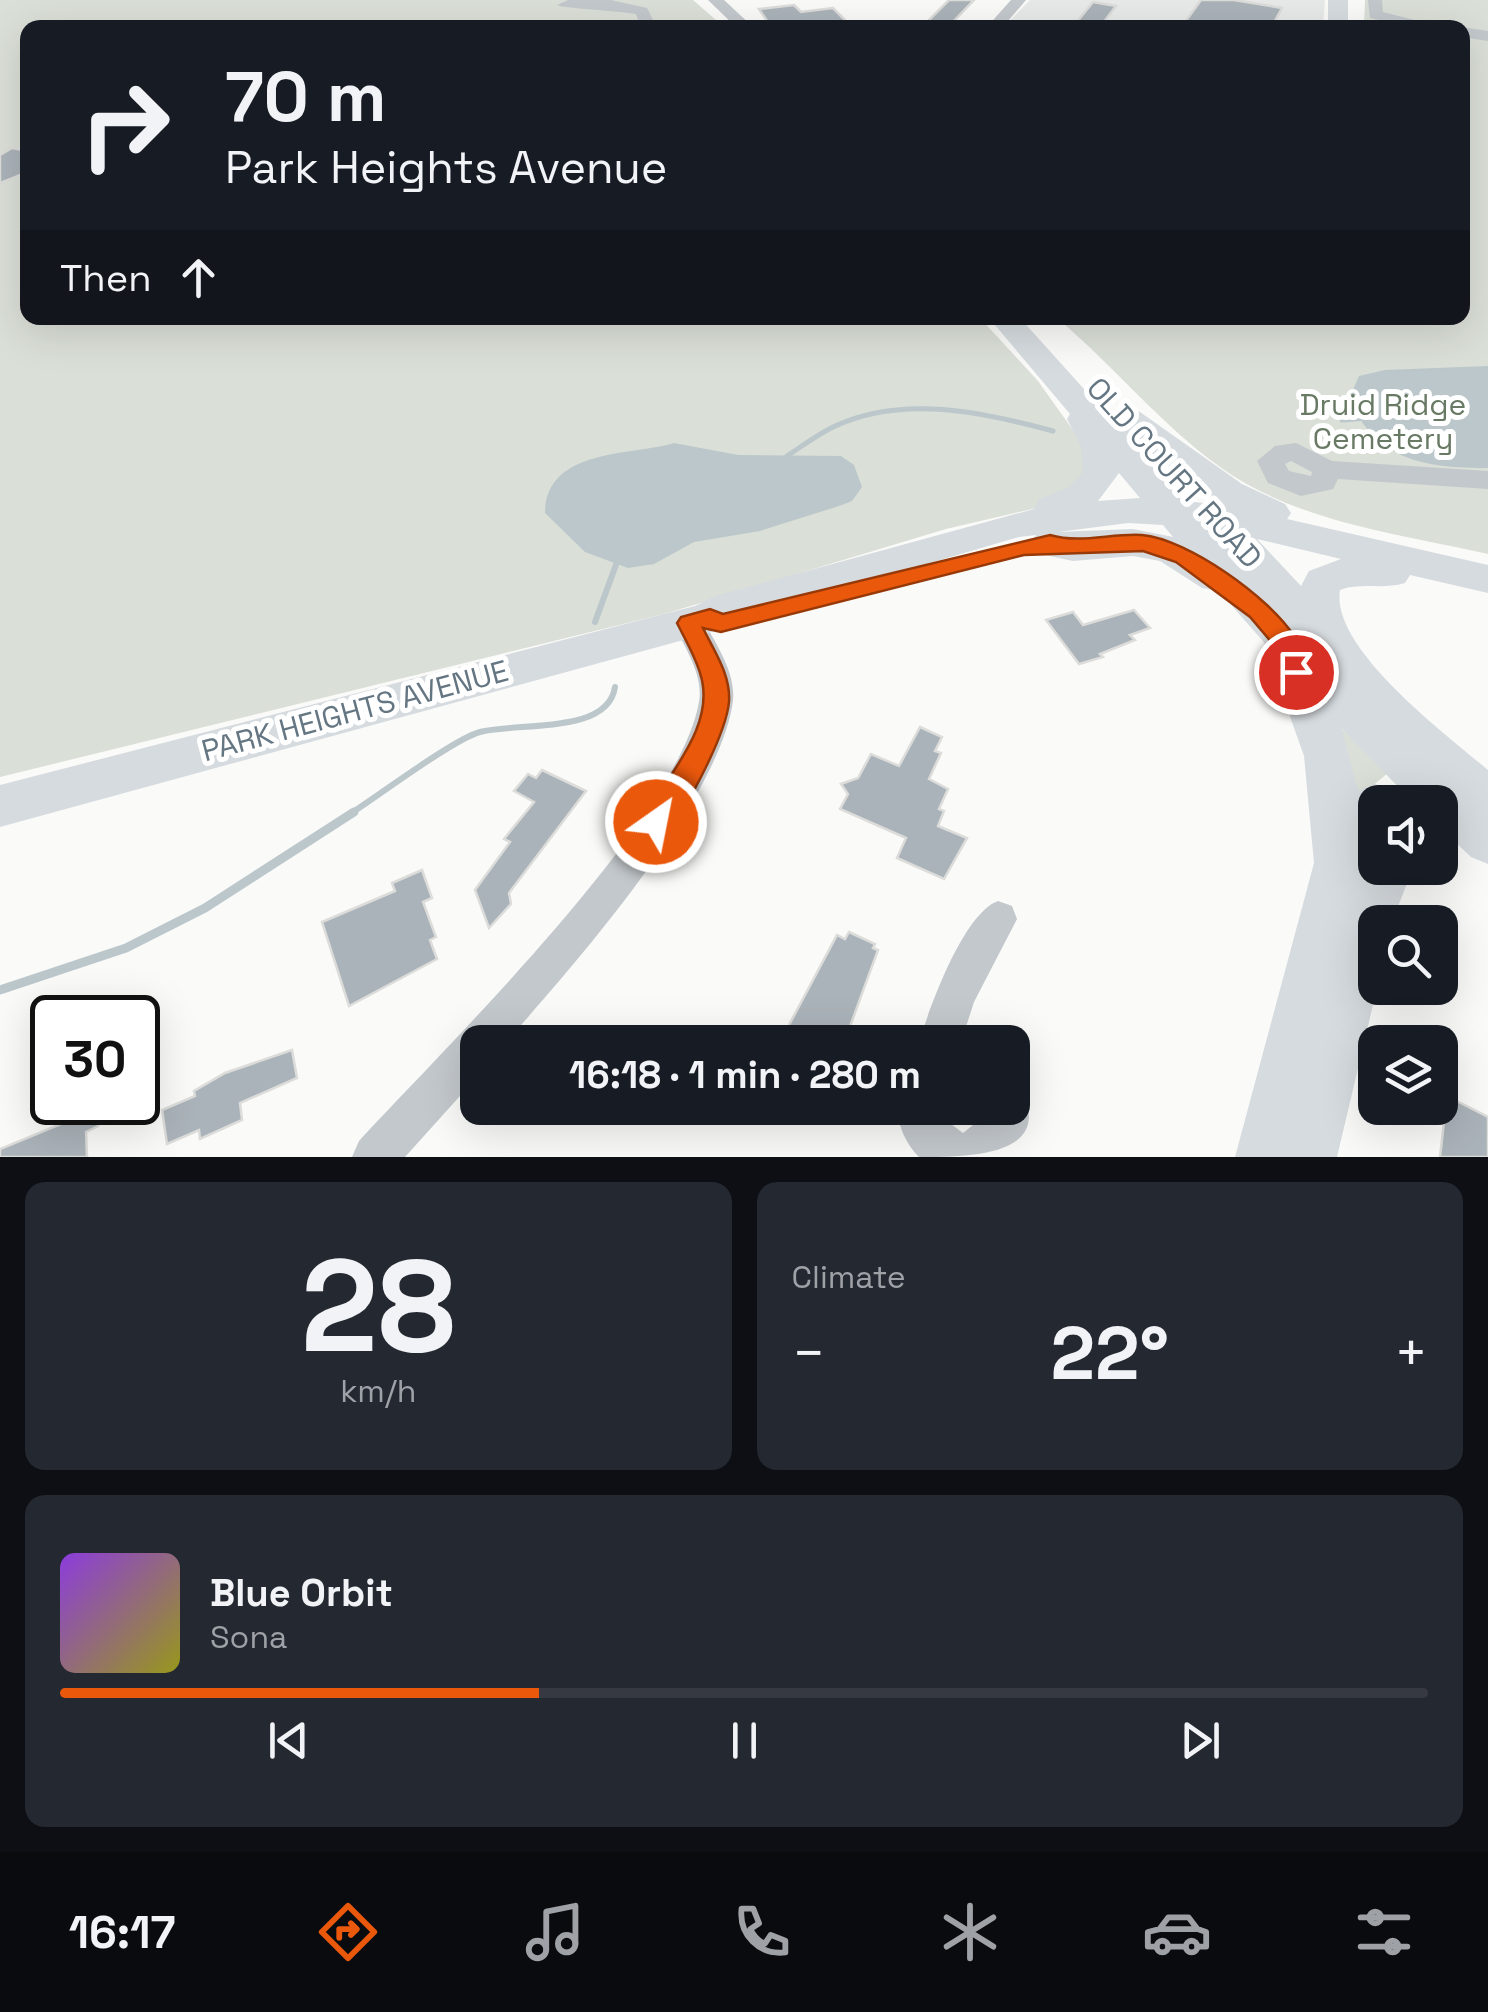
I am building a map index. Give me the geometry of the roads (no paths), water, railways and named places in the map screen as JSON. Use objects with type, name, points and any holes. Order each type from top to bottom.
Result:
[{"type":"main road","name":"OLD COURT ROAD","points":[[1010,325],[1072,394],[1338,655],[1447,785]]},
{"type":"main road","name":"OLD COURT ROAD","points":[[1037,325],[1128,420],[1271,626],[1447,785]]},
{"type":"main road","points":[[1072,394],[1099,446],[1101,475],[1082,496],[1034,533],[1063,548],[1144,543],[1194,562],[1271,626],[1322,729],[1337,806],[1358,868]]},
{"type":"main road","points":[[1128,420],[1229,492],[1392,564]]},
{"type":"main road","name":"PARK HEIGHTS AVENUE","points":[[0,806],[699,620],[715,610],[1034,533],[1114,532],[1203,524],[1392,564],[1488,589]]},
{"type":"main road","points":[[1338,655],[1316,610],[1316,594],[1322,582],[1355,570],[1392,564]]},
{"type":"main road","name":"PARK HEIGHTS AVENUE","points":[[1392,564],[1488,579]]},
{"type":"main road","points":[[1458,800],[1488,842]]},
{"type":"main road","points":[[1358,828],[1346,844],[1358,870]]},
{"type":"main road","points":[[1265,1157],[1358,880]]},
{"type":"main road","points":[[1308,1157],[1371,902],[1364,885]]},
{"type":"street","points":[[715,0],[738,20]]},
{"type":"street","points":[[999,14],[1019,0]]},
{"type":"street","points":[[1375,0],[1374,15],[1399,20]]},
{"type":"street","points":[[564,5],[607,1],[648,9],[649,20]]},
{"type":"street","points":[[750,20],[764,15]]},
{"type":"street","points":[[1326,469],[1488,480]]},
{"type":"street","points":[[375,1157],[606,892],[686,776],[701,748],[716,700],[714,675],[699,620]]},
{"type":"street","points":[[946,1025],[956,994],[998,920]]},
{"type":"street","points":[[924,1125],[926,1134],[944,1148],[968,1157],[1005,1125]]},
{"type":"waterway","points":[[787,456],[833,427],[887,411],[971,413],[1053,431]]},
{"type":"waterway","points":[[1342,420],[1367,418]]},
{"type":"waterway","points":[[595,622],[617,562]]},
{"type":"waterway","points":[[350,814],[468,737],[496,729],[579,720],[609,702],[615,687]]},
{"type":"waterway","points":[[0,990],[126,948],[205,908],[354,812]]},
{"type":"park label","name":"Druid Ridge Cemetery","points":[[1383,422]]}]
